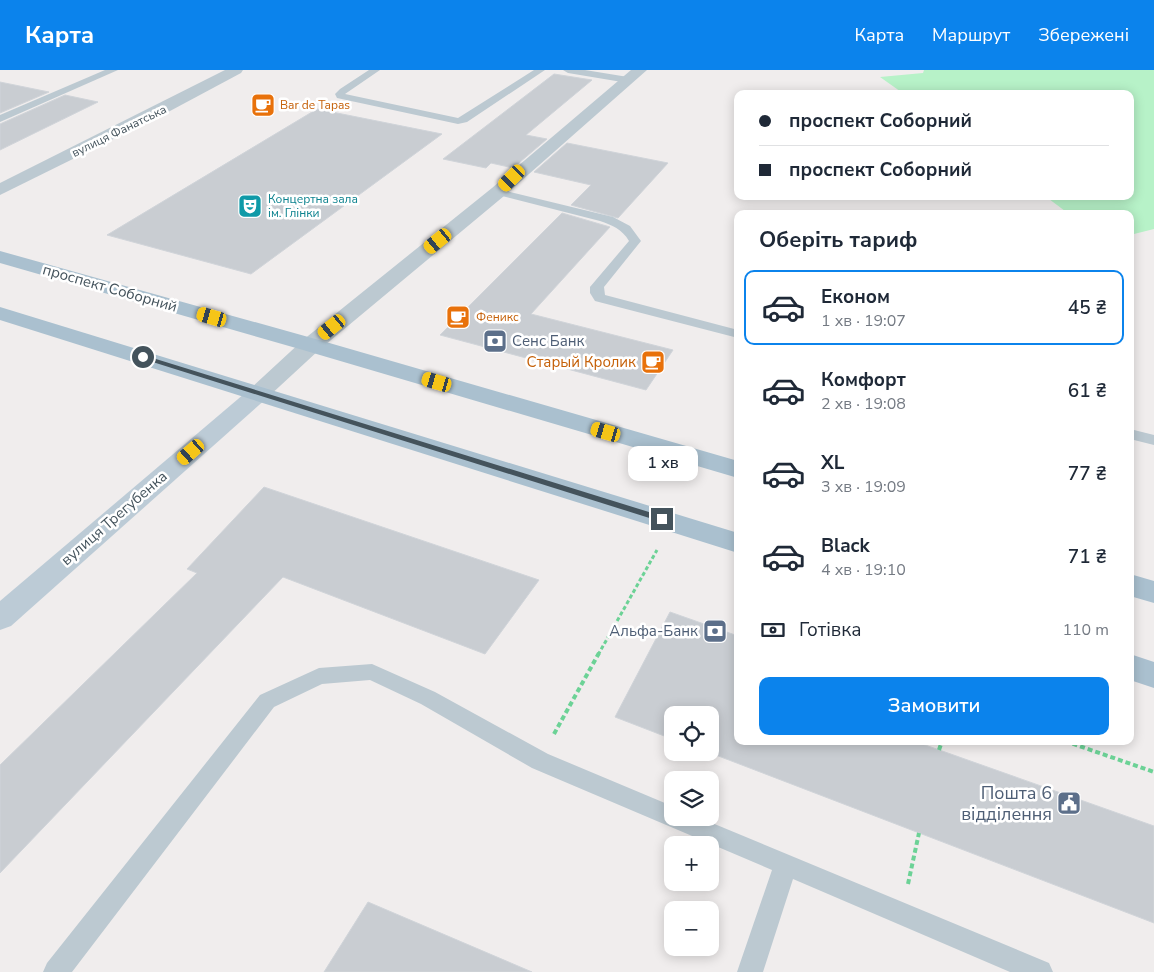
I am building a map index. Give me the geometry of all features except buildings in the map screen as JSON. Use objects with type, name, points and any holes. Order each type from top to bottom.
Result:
[{"type":"main road","name":"проспект Соборний","points":[[0,257],[311,345],[734,469]]},
{"type":"main road","points":[[0,312],[734,542]]},
{"type":"main road","points":[[1134,586],[1154,592]]},
{"type":"main road","points":[[1134,668],[1154,675]]},
{"type":"street","name":"вулиця Фанатська","points":[[0,190],[236,70]]},
{"type":"street","name":"вулиця Трегубенка","points":[[0,618],[311,345],[498,192],[634,75]]},
{"type":"lane","points":[[0,119],[113,70]]},
{"type":"lane","points":[[374,70],[343,91],[340,96],[458,121],[540,70]]},
{"type":"lane","points":[[568,70],[634,75]]},
{"type":"lane","points":[[498,192],[604,218],[619,224],[631,233],[635,241],[598,287],[597,293],[600,298],[734,333]]},
{"type":"lane","points":[[1134,435],[1154,440]]},
{"type":"lane","points":[[56,972],[267,701],[319,676],[372,672],[428,698],[540,761],[664,813]]},
{"type":"lane","points":[[695,826],[1040,972]]},
{"type":"lane","points":[[750,972],[786,864]]},
{"type":"path","points":[[540,761],[660,545]]},
{"type":"path","points":[[939,750],[941,745]]},
{"type":"path","points":[[1076,745],[1154,772]]},
{"type":"path","points":[[901,913],[918,833]]},
{"type":"green space","points":[[924,70],[1154,70],[1154,229],[1134,234],[1134,210],[1064,210],[1050,200],[1134,200],[1134,90],[898,90],[880,77],[923,73]]},
{"type":"place","name":"Bar de Tapas","points":[[263,105]]},
{"type":"place","name":"Концертна зала ім. Глінки","points":[[250,206]]},
{"type":"place","name":"Феникс","points":[[458,317]]},
{"type":"place","name":"Сенс Банк","points":[[495,341]]},
{"type":"place","name":"Старый Кролик","points":[[653,362]]},
{"type":"place","name":"Альфа-Банк","points":[[715,631]]},
{"type":"place","name":"Пошта 6 відділення","points":[[1069,803]]},
{"type":"route","points":[[143,357],[662,519]]}]
